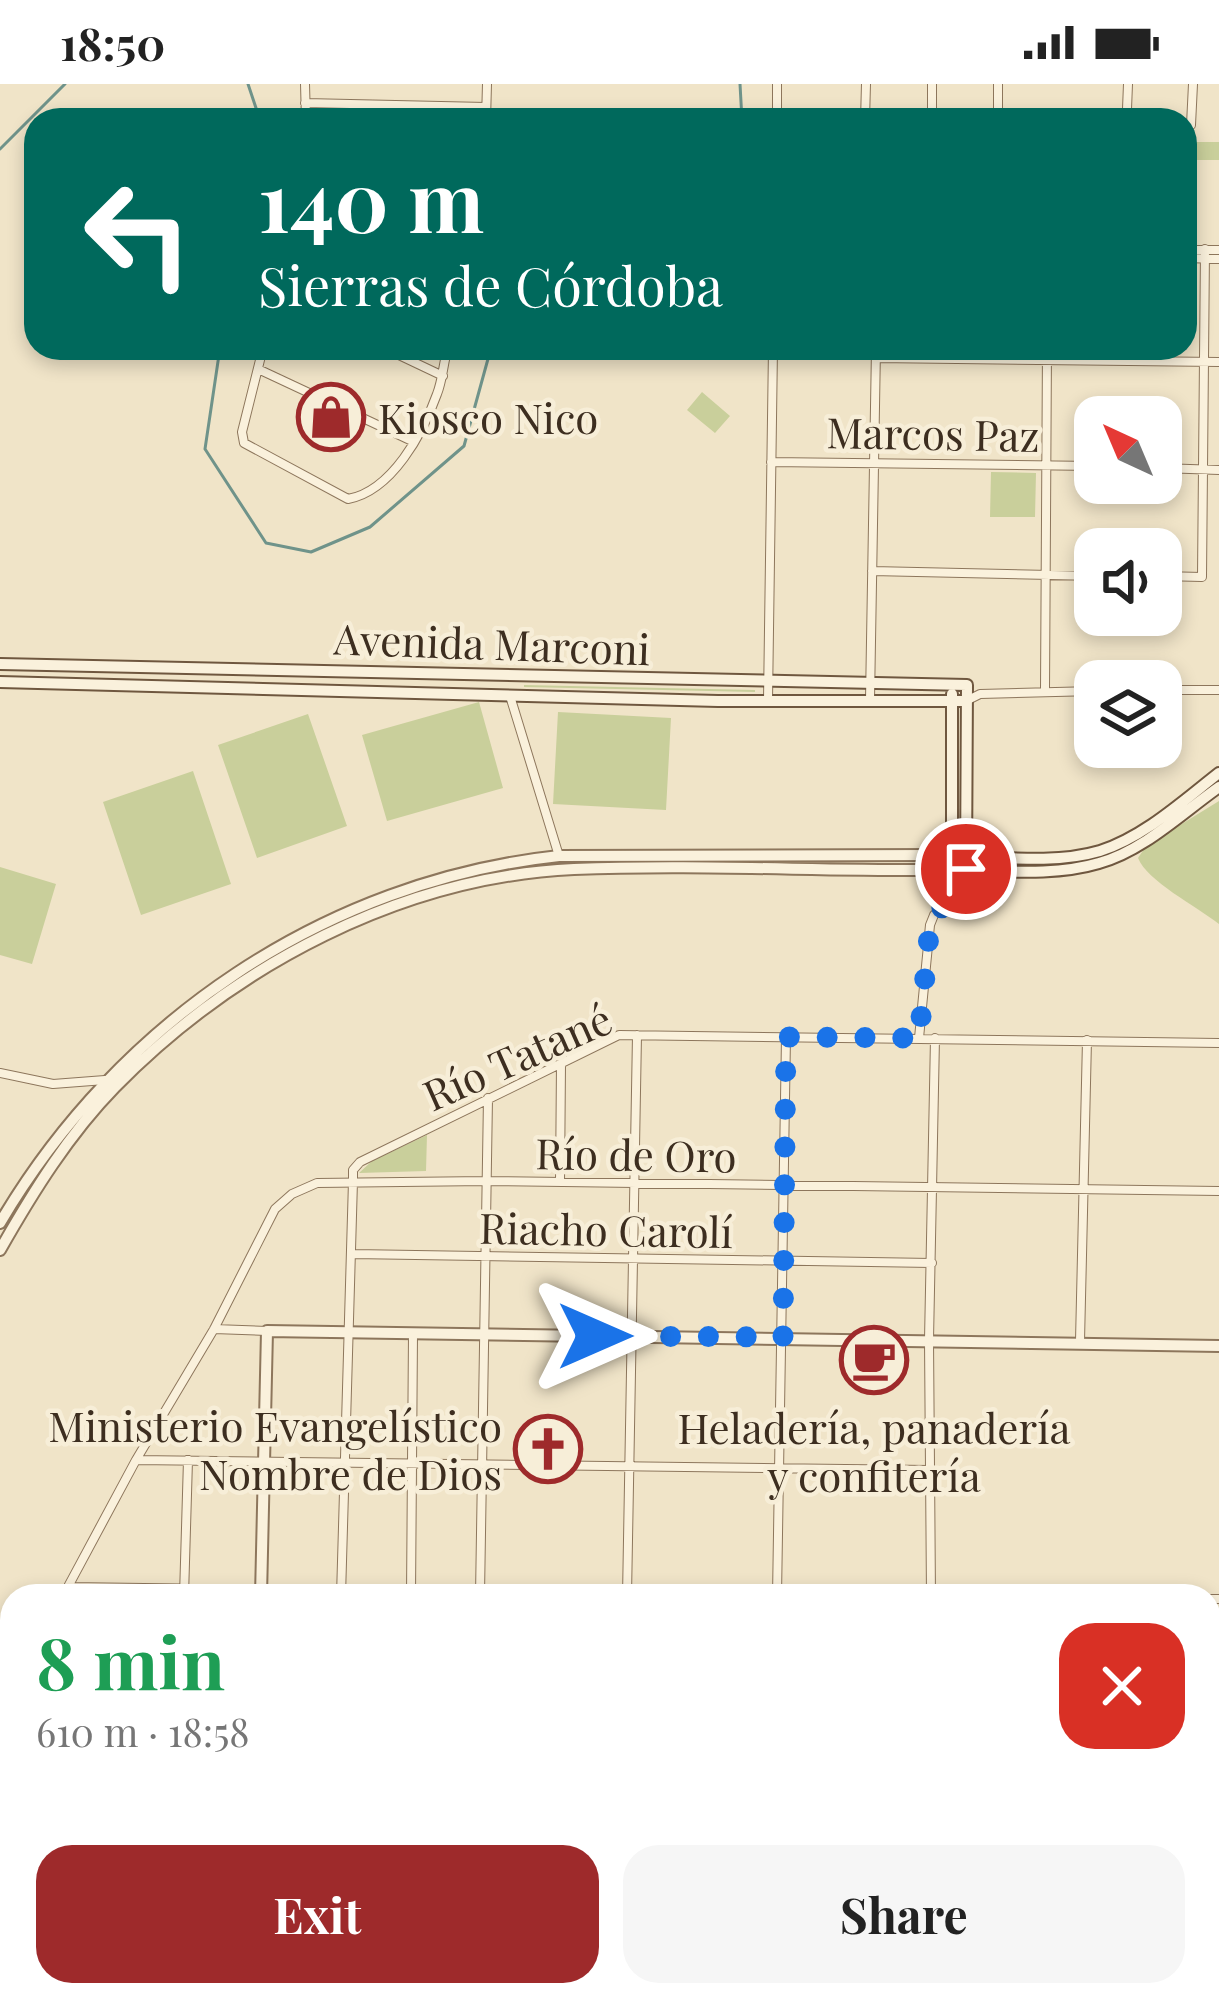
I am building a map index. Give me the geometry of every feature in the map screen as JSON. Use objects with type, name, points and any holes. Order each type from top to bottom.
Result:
[{"type":"street","points":[[305,84],[305,108]]},
{"type":"street","points":[[304,103],[486,107],[487,84]]},
{"type":"street","points":[[1197,254],[1219,254]]},
{"type":"street","points":[[1182,577],[1202,577],[1204,254]]},
{"type":"street","points":[[260,360],[242,432],[244,443],[348,499],[375,488],[413,442],[446,360]]},
{"type":"street","points":[[409,360],[443,376]]},
{"type":"street","points":[[768,700],[773,360]]},
{"type":"street","points":[[870,700],[876,360]]},
{"type":"street","points":[[1045,691],[1048,360],[1219,362]]},
{"type":"street","points":[[258,369],[413,442]]},
{"type":"street","name":"Marcos Paz","points":[[771,462],[1074,465]]},
{"type":"street","points":[[1182,469],[1219,470]]},
{"type":"street","points":[[872,571],[1074,576]]},
{"type":"street","name":"Avenida Marconi","points":[[0,664],[967,685]]},
{"type":"street","points":[[48,665],[49,684]]},
{"type":"street","points":[[171,668],[172,689]]},
{"type":"street","points":[[510,677],[510,695],[559,856]]},
{"type":"street","name":"Avenida Marconi","points":[[0,682],[768,700],[966,700],[980,694],[1074,691]]},
{"type":"street","points":[[952,685],[959,862]]},
{"type":"street","points":[[967,685],[980,694]]},
{"type":"street","points":[[919,1038],[930,925],[958,893],[967,685]]},
{"type":"street","points":[[1182,690],[1219,690]]},
{"type":"street","points":[[0,1250],[56,1159],[96,1108],[169,1037],[263,969],[370,915],[484,882],[572,869],[938,870],[959,862],[1100,851],[1144,828],[1219,773]]},
{"type":"street","points":[[0,1223],[47,1150],[105,1080],[201,995],[316,927],[448,877],[511,861],[559,856],[938,855],[959,862],[1053,870],[1097,864],[1127,850],[1219,787]]},
{"type":"street","name":"Río Tatané","points":[[353,1176],[360,1162],[619,1035],[1219,1043]]},
{"type":"street","points":[[627,1584],[637,1035]]},
{"type":"street","points":[[777,1584],[786,1037]]},
{"type":"street","points":[[931,1584],[929,1340],[935,1038]]},
{"type":"street","points":[[1080,1342],[1087,1040]]},
{"type":"street","points":[[560,1183],[561,1063]]},
{"type":"street","points":[[0,1073],[52,1084],[105,1080]]},
{"type":"street","points":[[480,1584],[488,1098]]},
{"type":"street","points":[[341,1584],[353,1176]]},
{"type":"street","name":"Río de Oro","points":[[214,1328],[275,1209],[317,1183],[353,1176],[1219,1192]]},
{"type":"street","name":"Riacho Carolí","points":[[353,1254],[932,1263]]},
{"type":"street","points":[[70,1584],[214,1328],[1219,1346]]},
{"type":"street","points":[[261,1584],[268,1331]]},
{"type":"street","points":[[411,1584],[412,1334]]},
{"type":"street","points":[[136,1460],[929,1470]]},
{"type":"street","points":[[184,1584],[188,1460]]},
{"type":"green space","points":[[1197,142],[1219,142],[1219,160],[1197,160]]},
{"type":"green space","points":[[702,392],[730,416],[715,433],[687,410]]},
{"type":"green space","points":[[991,472],[1036,473],[1035,517],[990,517]]},
{"type":"green space","points":[[524,687],[755,690],[755,692]]},
{"type":"green space","points":[[479,702],[503,788],[387,821],[362,735]]},
{"type":"green space","points":[[558,712],[671,718],[666,810],[553,804]]},
{"type":"green space","points":[[308,714],[347,826],[257,858],[218,745]]},
{"type":"green space","points":[[193,771],[231,884],[141,915],[103,802]]},
{"type":"green space","points":[[1219,801],[1219,924],[1162,884],[1138,858],[1146,846]]},
{"type":"green space","points":[[0,867],[56,884],[32,964],[0,955]]},
{"type":"green space","points":[[427,1135],[426,1171],[359,1173],[372,1161]]},
{"type":"waterway","points":[[41,108],[65,84]]},
{"type":"waterway","points":[[248,84],[256,108]]},
{"type":"waterway","points":[[740,84],[741,108]]},
{"type":"waterway","points":[[0,149],[24,125]]},
{"type":"waterway","points":[[218,360],[205,449],[266,543],[311,552],[370,527],[464,446],[488,360]]},
{"type":"place","name":"Kiosco Nico","points":[[331,417]]},
{"type":"place","name":"Heladería, panadería y confitería","points":[[874,1360]]},
{"type":"place","name":"Ministerio Evangelístico Nombre de Dios","points":[[548,1449]]},
{"type":"route","points":[[595,1336],[783,1337],[786,1037],[919,1038],[930,925],[958,893],[966,869]]}]
